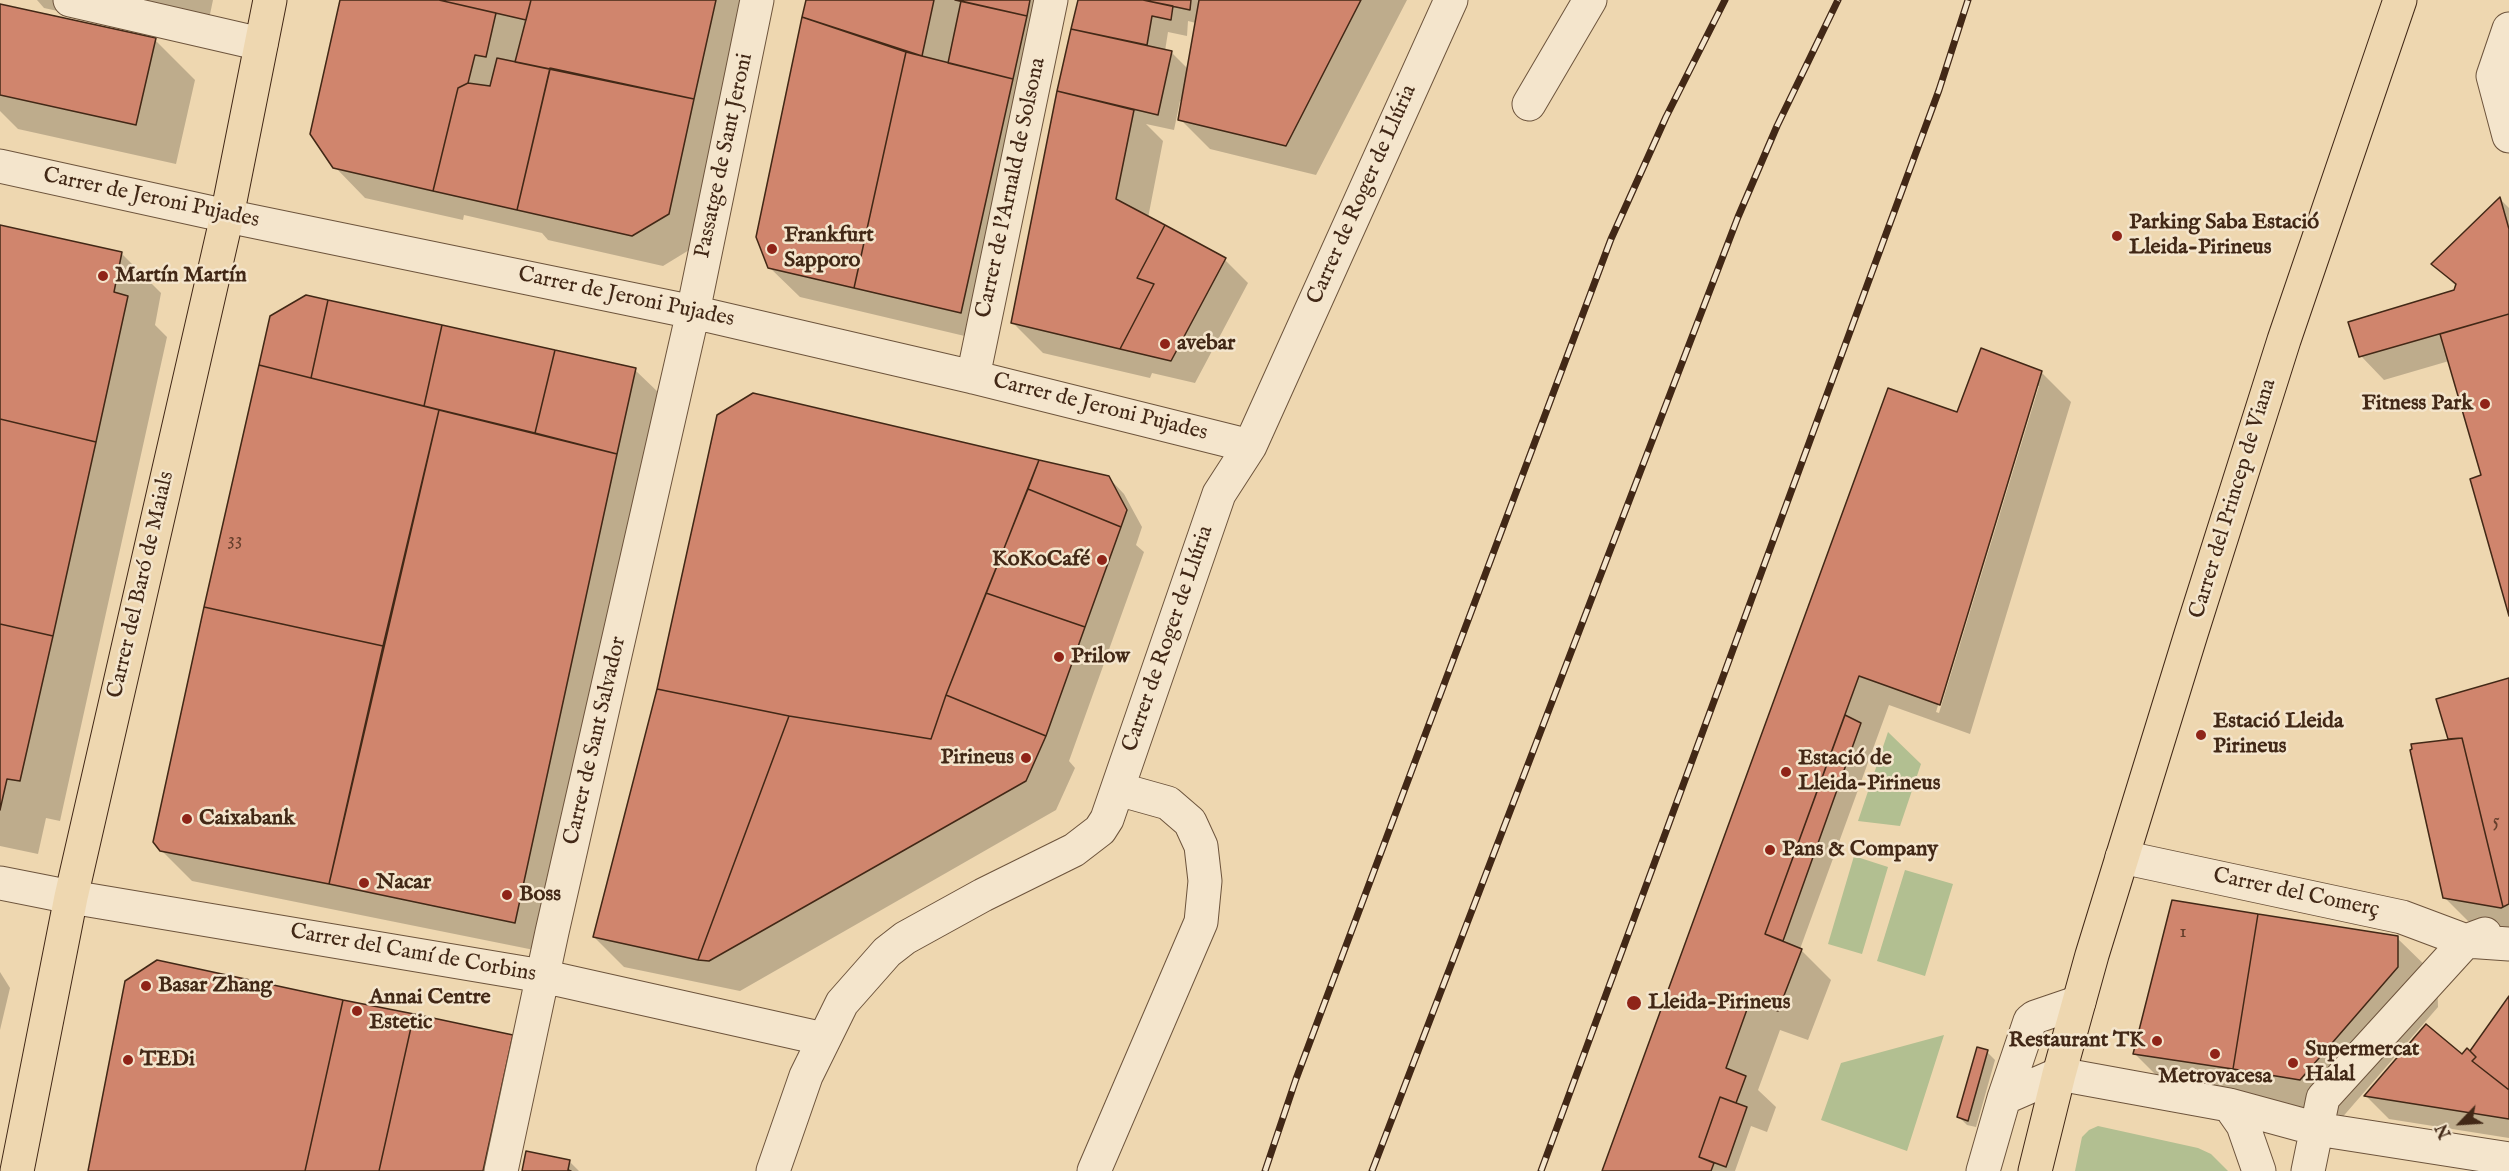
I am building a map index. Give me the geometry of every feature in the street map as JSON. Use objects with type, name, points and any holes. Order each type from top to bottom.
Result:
[{"type":"main road","name":"Carrer del Baró de Maials","points":[[17,1171],[71,897],[227,216],[270,0]]},
{"type":"main road","name":"Carrer del Princep de Viana","points":[[2036,1171],[2059,1074],[2122,857],[2284,340],[2402,2]]},
{"type":"street","points":[[70,0],[261,44]]},
{"type":"street","name":"Passatge de Sant Jeroni","points":[[693,312],[757,0]]},
{"type":"street","name":"Carrer de l'Arnald de Solsona","points":[[973,377],[1051,0]]},
{"type":"street","name":"Carrer de Roger de Llúria","points":[[772,1171],[806,1076],[842,1003],[887,952],[924,927],[1074,850],[1090,839],[1107,819],[1219,494],[1250,446],[1451,0]]},
{"type":"street","points":[[1529,104],[1590,0]]},
{"type":"street","points":[[2509,29],[2493,76],[2509,136]]},
{"type":"street","name":"Carrer de Jeroni Pujades","points":[[0,166],[227,216],[693,312],[973,377],[1250,446]]},
{"type":"street","name":"Carrer de Sant Salvador","points":[[501,1171],[693,312]]},
{"type":"street","points":[[1094,1171],[1201,922],[1205,881],[1202,846],[1190,822],[1167,803],[1118,789]]},
{"type":"street","name":"Carrer del Comerç","points":[[2122,857],[2402,916],[2466,941],[2509,944]]},
{"type":"street","name":"Carrer del Camí de Corbins","points":[[0,883],[71,897],[543,976],[824,1039]]},
{"type":"street","points":[[2308,1171],[2323,1098],[2466,941],[2509,925]]},
{"type":"street","points":[[1983,1171],[2030,1021],[2035,1017],[2079,1002]]},
{"type":"street","points":[[2004,1098],[2059,1074],[2229,1105],[2317,1129],[2509,1159]]},
{"type":"street","points":[[2229,1105],[2243,1125],[2259,1171]]},
{"type":"green space","points":[[1888,732],[1921,764],[1900,826],[1858,821]]},
{"type":"green space","points":[[1854,856],[1888,867],[1862,954],[1828,944]]},
{"type":"green space","points":[[1905,870],[1953,884],[1925,976],[1877,961]]},
{"type":"green space","points":[[1944,1035],[1907,1151],[1821,1120],[1841,1063]]},
{"type":"green space","points":[[2098,1126],[2198,1148],[2211,1154],[2228,1171],[2075,1171],[2082,1137],[2089,1130]]},
{"type":"building","points":[[340,0],[439,0],[496,13],[486,57],[475,55],[468,83],[458,88],[433,191],[333,168],[310,134]]},
{"type":"building","points":[[439,0],[531,0],[526,20]]},
{"type":"building","points":[[531,0],[716,0],[694,99],[515,62]]},
{"type":"building","points":[[806,0],[934,0],[922,56],[802,17]]},
{"type":"building","points":[[955,0],[1030,0],[1027,16]]},
{"type":"building","points":[[1078,0],[1143,0],[1173,6],[1171,20],[1152,16],[1147,45],[1071,29]]},
{"type":"building","points":[[1143,0],[1191,0],[1190,10]]},
{"type":"building","points":[[1199,0],[1361,0],[1286,146],[1178,120]]},
{"type":"building","points":[[961,1],[1027,16],[1013,79],[948,63]]},
{"type":"building","points":[[0,4],[156,38],[136,125],[0,95]]},
{"type":"building","points":[[802,17],[906,52],[854,288],[768,268],[756,237]]},
{"type":"building","points":[[1071,29],[1172,51],[1158,115],[1057,91]]},
{"type":"building","points":[[906,52],[1013,79],[961,313],[854,288]]},
{"type":"building","points":[[497,58],[550,69],[517,210],[433,191],[458,88],[468,83],[490,86]]},
{"type":"building","points":[[550,68],[694,99],[669,214],[632,236],[517,210]]},
{"type":"building","points":[[1057,91],[1134,110],[1116,199],[1165,225],[1137,278],[1154,284],[1120,349],[1011,323]]},
{"type":"building","points":[[2500,197],[2509,229],[2509,314],[2359,357],[2348,322],[2454,290],[2456,284],[2431,264]]},
{"type":"building","points":[[0,225],[122,252],[114,292],[128,296],[96,442],[0,419]]},
{"type":"building","points":[[1165,225],[1226,258],[1171,361],[1120,349],[1154,284],[1137,278]]},
{"type":"building","points":[[306,295],[328,300],[311,378],[259,365],[270,316]]},
{"type":"building","points":[[328,300],[442,325],[424,406],[311,378]]},
{"type":"building","name":"Fitness Park","points":[[2509,314],[2509,616],[2470,479],[2481,475],[2440,334]]},
{"type":"building","points":[[442,325],[555,350],[535,433],[424,406]]},
{"type":"building","name":"Estació de Lleida-Pirineus","points":[[1981,348],[2042,371],[1940,705],[1859,676],[1765,934],[1802,949],[1778,1011],[1750,1001],[1726,1068],[1746,1076],[1736,1103],[1720,1097],[1699,1157],[1714,1163],[1711,1171],[1602,1171],[1888,388],[1957,412]]},
{"type":"building","points":[[555,350],[636,368],[617,454],[535,433]]},
{"type":"building","points":[[259,365],[439,410],[383,646],[204,607]]},
{"type":"building","points":[[753,393],[1039,460],[946,695],[931,739],[789,716],[657,689],[717,415]]},
{"type":"building","points":[[439,410],[617,454],[515,923],[329,884]]},
{"type":"building","points":[[0,419],[96,442],[53,636],[0,624]]},
{"type":"building","points":[[1039,460],[1109,476],[1127,510],[1121,527],[1028,489]]},
{"type":"building","points":[[1028,489],[1121,527],[1085,627],[986,593]]},
{"type":"building","points":[[986,593],[1085,627],[1046,736],[946,695]]},
{"type":"building","points":[[204,607],[383,646],[329,884],[160,851],[153,842]]},
{"type":"building","points":[[0,624],[53,636],[20,781],[7,779],[0,810]]},
{"type":"building","points":[[2509,678],[2509,904],[2503,907],[2462,738],[2448,739],[2436,699]]},
{"type":"building","points":[[657,689],[789,716],[698,960],[593,937]]},
{"type":"building","points":[[946,695],[1046,736],[1026,781],[709,961],[698,960],[789,716],[931,739]]},
{"type":"building","points":[[1845,715],[1861,723],[1783,941],[1765,934]]},
{"type":"building","points":[[2462,738],[2503,907],[2501,908],[2443,898],[2410,750],[2412,749],[2411,744]]},
{"type":"building","points":[[2172,900],[2258,914],[2233,1069],[2133,1054]]},
{"type":"building","points":[[2258,914],[2398,936],[2398,967],[2300,1080],[2233,1069]]},
{"type":"building","points":[[157,960],[343,1000],[305,1171],[88,1171],[125,981]]},
{"type":"building","points":[[2509,996],[2509,1090],[2472,1061],[2476,1057],[2470,1051]]},
{"type":"building","points":[[343,1000],[414,1014],[379,1171],[305,1171]]},
{"type":"building","points":[[414,1014],[513,1035],[483,1171],[379,1171]]},
{"type":"building","points":[[2426,1024],[2462,1054],[2467,1048],[2476,1057],[2472,1061],[2509,1090],[2509,1119],[2364,1096]]},
{"type":"building","points":[[1977,1047],[1988,1050],[1968,1121],[1957,1117]]},
{"type":"building","points":[[1720,1097],[1747,1107],[1726,1167],[1699,1157]]},
{"type":"building","points":[[526,1151],[570,1160],[568,1170],[571,1171],[522,1171]]},
{"type":"railway","points":[[1265,1171],[1296,1079],[1611,239],[1666,117],[1725,0]]},
{"type":"railway","points":[[1372,1171],[1738,217],[1777,126],[1838,0]]},
{"type":"railway","points":[[1541,1171],[1939,90],[1968,0]]},
{"type":"place","name":"Parking Saba Estació Lleida-Pirineus","points":[[2117,236]]},
{"type":"place","name":"Frankfurt Sapporo","points":[[772,249]]},
{"type":"place","name":"Martín Martín","points":[[103,276]]},
{"type":"place","name":"avebar","points":[[1165,344]]},
{"type":"place","name":"Fitness Park","points":[[2485,404]]},
{"type":"place","name":"KoKoCafé","points":[[1102,560]]},
{"type":"place","name":"Prilow","points":[[1059,657]]},
{"type":"place","name":"Estació Lleida Pirineus","points":[[2201,735]]},
{"type":"place","name":"Pirineus","points":[[1026,758]]},
{"type":"place","name":"Estació de Lleida-Pirineus","points":[[1786,772]]},
{"type":"place","name":"Caixabank","points":[[187,819]]},
{"type":"place","name":"Pans & Company","points":[[1770,850]]},
{"type":"place","name":"Nacar","points":[[364,883]]},
{"type":"place","name":"Boss","points":[[507,895]]},
{"type":"place","name":"Basar Zhang","points":[[146,986]]},
{"type":"place","name":"Lleida-Pirineus","points":[[1634,1003]]},
{"type":"place","name":"Annai Centre Estetic","points":[[357,1011]]},
{"type":"place","name":"Restaurant TK","points":[[2157,1041]]},
{"type":"place","name":"Metrovacesa","points":[[2215,1054]]},
{"type":"place","name":"TEDi","points":[[128,1060]]},
{"type":"place","name":"Supermercat Halal","points":[[2293,1063]]}]
